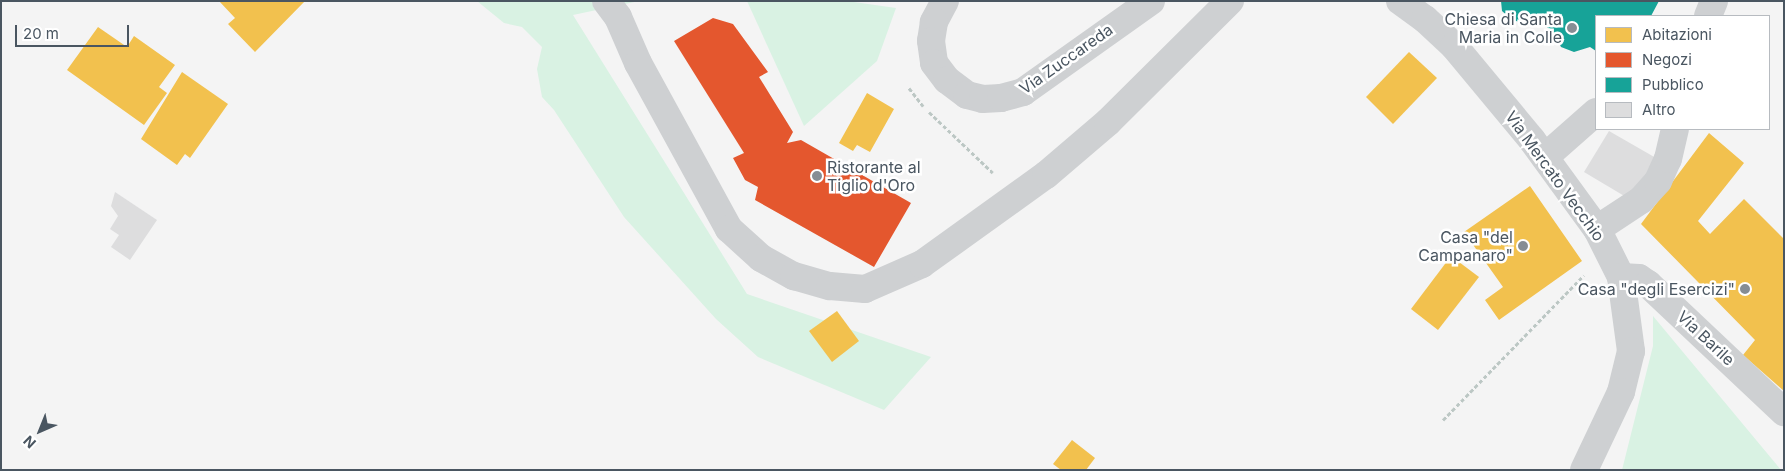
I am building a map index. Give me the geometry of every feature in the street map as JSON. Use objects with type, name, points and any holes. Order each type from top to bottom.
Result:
[{"type":"street","points":[[606,1],[618,17],[652,89],[729,228],[760,258],[794,276],[830,286],[866,289],[922,264],[1014,199],[1108,122],[1230,1]]},
{"type":"street","name":"Via Zuccareda","points":[[946,1],[934,22],[931,41],[934,62],[946,80],[967,94],[983,99],[1002,98],[1023,92],[1151,1]]},
{"type":"street","name":"Via Mercato Vecchio","points":[[1400,1],[1425,19],[1454,46],[1545,157],[1602,240],[1622,277],[1631,351],[1621,392],[1584,470]]},
{"type":"street","points":[[1708,15],[1714,1]]},
{"type":"street","points":[[1545,157],[1595,113]]},
{"type":"street","points":[[1602,240],[1658,181],[1668,159],[1676,130]]},
{"type":"street","name":"Via Barile","points":[[1622,277],[1639,278],[1648,284],[1784,412]]},
{"type":"path","points":[[909,87],[915,100],[981,160],[1014,199]]},
{"type":"path","points":[[1443,420],[1602,240]]},
{"type":"green space","points":[[477,1],[639,1],[573,15],[747,294],[931,357],[884,410],[758,357],[716,319],[624,217],[554,110],[542,97],[537,69],[542,47],[522,27],[504,23]]},
{"type":"green space","points":[[747,1],[847,1],[896,8],[877,61],[804,126]]},
{"type":"green space","points":[[1653,316],[1781,470],[1622,470],[1653,346]]},
{"type":"building: Abitazioni","points":[[219,1],[305,1],[255,52],[228,24],[235,18]]},
{"type":"building: Abitazioni","points":[[98,27],[127,47],[134,36],[175,65],[159,87],[167,93],[144,125],[67,70]]},
{"type":"building: Abitazioni","points":[[1409,52],[1437,78],[1393,124],[1366,97]]},
{"type":"building: Abitazioni","points":[[182,72],[228,104],[190,158],[185,154],[177,165],[141,139]]},
{"type":"building: Abitazioni","points":[[867,93],[894,109],[870,152],[857,145],[853,151],[839,143]]},
{"type":"building: Abitazioni","points":[[1709,133],[1744,163],[1698,221],[1710,234],[1744,199],[1784,239],[1784,391],[1743,355],[1755,340],[1641,224]]},
{"type":"building: Abitazioni","name":"Casa \"del Campanaro\"","points":[[1530,186],[1582,261],[1499,320],[1485,300],[1503,287],[1464,232]]},
{"type":"building: Abitazioni","points":[[1451,256],[1479,277],[1438,330],[1411,309]]},
{"type":"building: Abitazioni","points":[[837,311],[859,341],[832,362],[809,331]]},
{"type":"building: Abitazioni","points":[[1072,440],[1095,458],[1086,470],[1061,470],[1053,464]]},
{"type":"building: Negozi","points":[[713,18],[733,24],[768,72],[759,77],[793,132],[787,143],[801,140],[911,203],[874,267],[755,200],[758,187],[745,180],[733,158],[744,153],[674,41]]},
{"type":"building: Pubblico","name":"Chiesa di Santa Maria in Colle","points":[[1501,1],[1659,1],[1652,15],[1595,15],[1595,50],[1590,47],[1574,52],[1561,47],[1555,34],[1535,17],[1520,22],[1512,20],[1502,11]]},
{"type":"building: Altro","points":[[1609,131],[1656,158],[1631,200],[1584,172]]},
{"type":"building: Altro","points":[[115,192],[157,220],[130,260],[111,247],[119,235],[110,229],[118,216],[111,206]]},
{"type":"place","name":"Chiesa di Santa Maria in Colle","points":[[1572,28]]},
{"type":"place","name":"Ristorante al Tiglio d'Oro","points":[[817,176]]},
{"type":"place","name":"Casa \"del Campanaro\"","points":[[1523,246]]},
{"type":"place","name":"Casa \"degli Esercizi\"","points":[[1745,289]]}]
